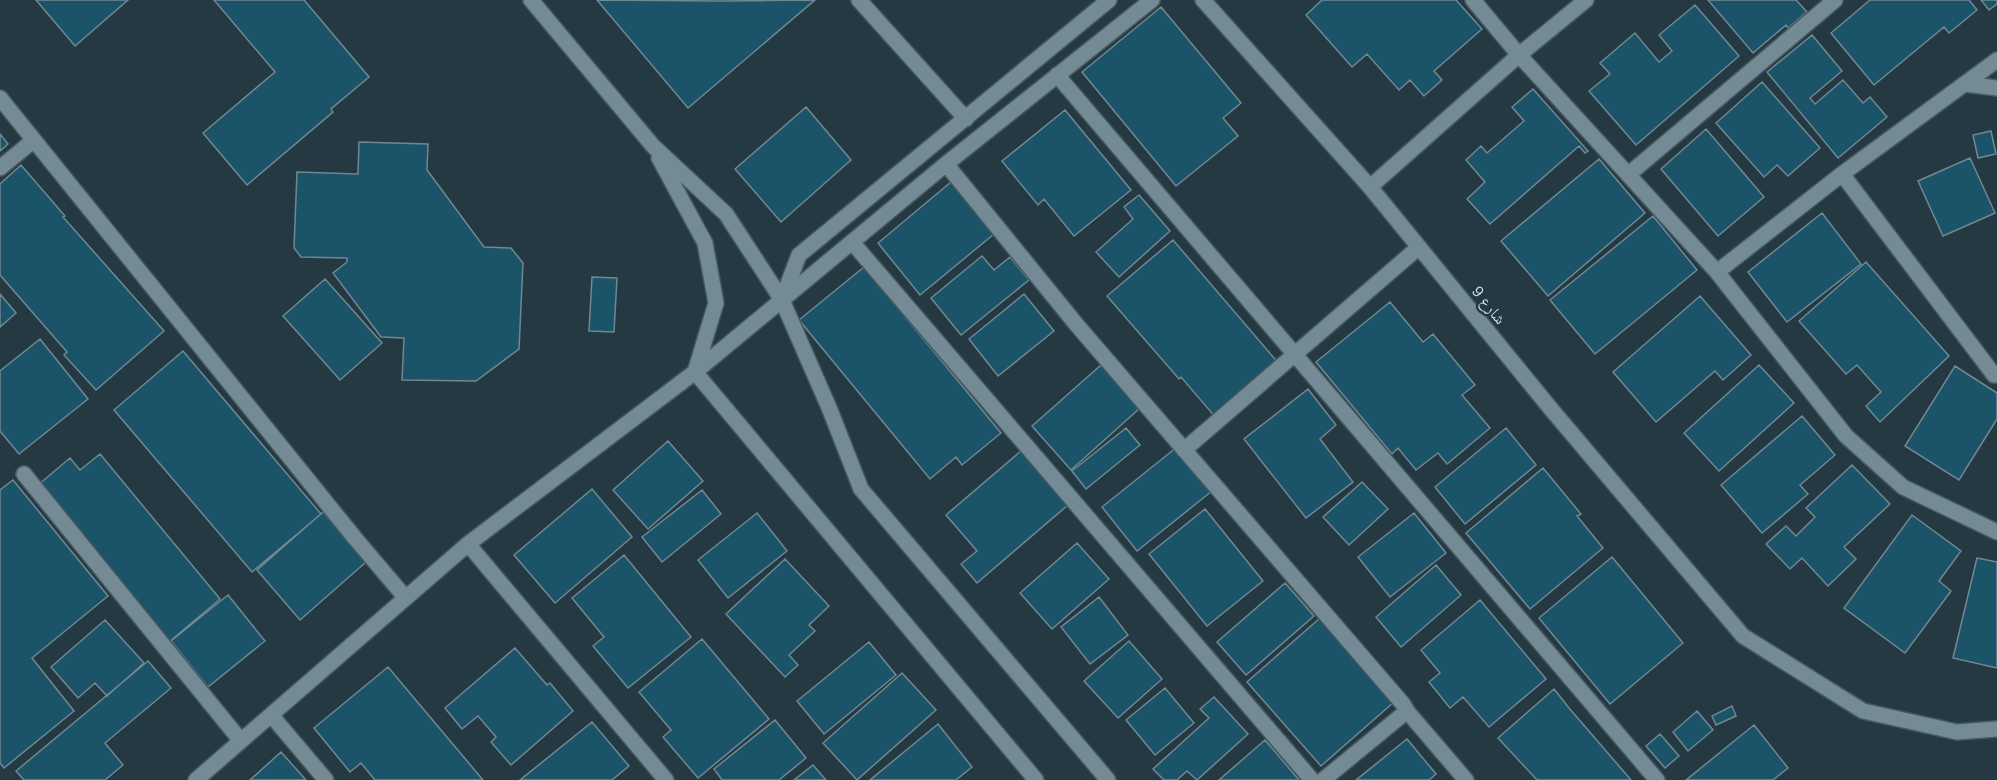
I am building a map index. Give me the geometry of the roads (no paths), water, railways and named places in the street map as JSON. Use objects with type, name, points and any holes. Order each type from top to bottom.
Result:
[{"type":"street","points":[[531,0],[653,146],[726,214],[782,300],[830,410],[861,489],[1108,780]]},
{"type":"street","points":[[859,0],[966,119]]},
{"type":"street","points":[[782,300],[799,255],[1109,0]]},
{"type":"street","points":[[196,780],[468,544],[694,372],[946,164],[1152,0]]},
{"type":"street","name":"شارع 9","points":[[1203,0],[1370,187],[1551,409],[1743,636],[1863,711],[1957,732],[1997,729]]},
{"type":"street","points":[[1473,0],[1519,55],[1717,272],[1846,436],[1902,486],[1997,532]]},
{"type":"street","points":[[1370,187],[1519,55],[1586,0]]},
{"type":"street","points":[[1629,174],[1835,0]]},
{"type":"street","points":[[1717,272],[1842,174],[1997,60]]},
{"type":"street","points":[[1058,75],[1657,780]]},
{"type":"street","points":[[1965,84],[1997,88]]},
{"type":"street","points":[[0,98],[405,597]]},
{"type":"street","points":[[0,168],[34,140]]},
{"type":"street","points":[[653,146],[705,243],[716,303],[694,372]]},
{"type":"street","points":[[946,164],[1076,324],[1466,780]]},
{"type":"street","points":[[1842,174],[1994,375],[1997,375]]},
{"type":"street","points":[[852,242],[1312,780]]},
{"type":"street","points":[[1184,450],[1419,247]]},
{"type":"street","points":[[694,372],[1036,780]]},
{"type":"street","points":[[24,474],[242,741]]},
{"type":"street","points":[[468,544],[666,780]]},
{"type":"street","points":[[1323,780],[1407,711]]},
{"type":"street","points":[[271,715],[326,780]]}]
